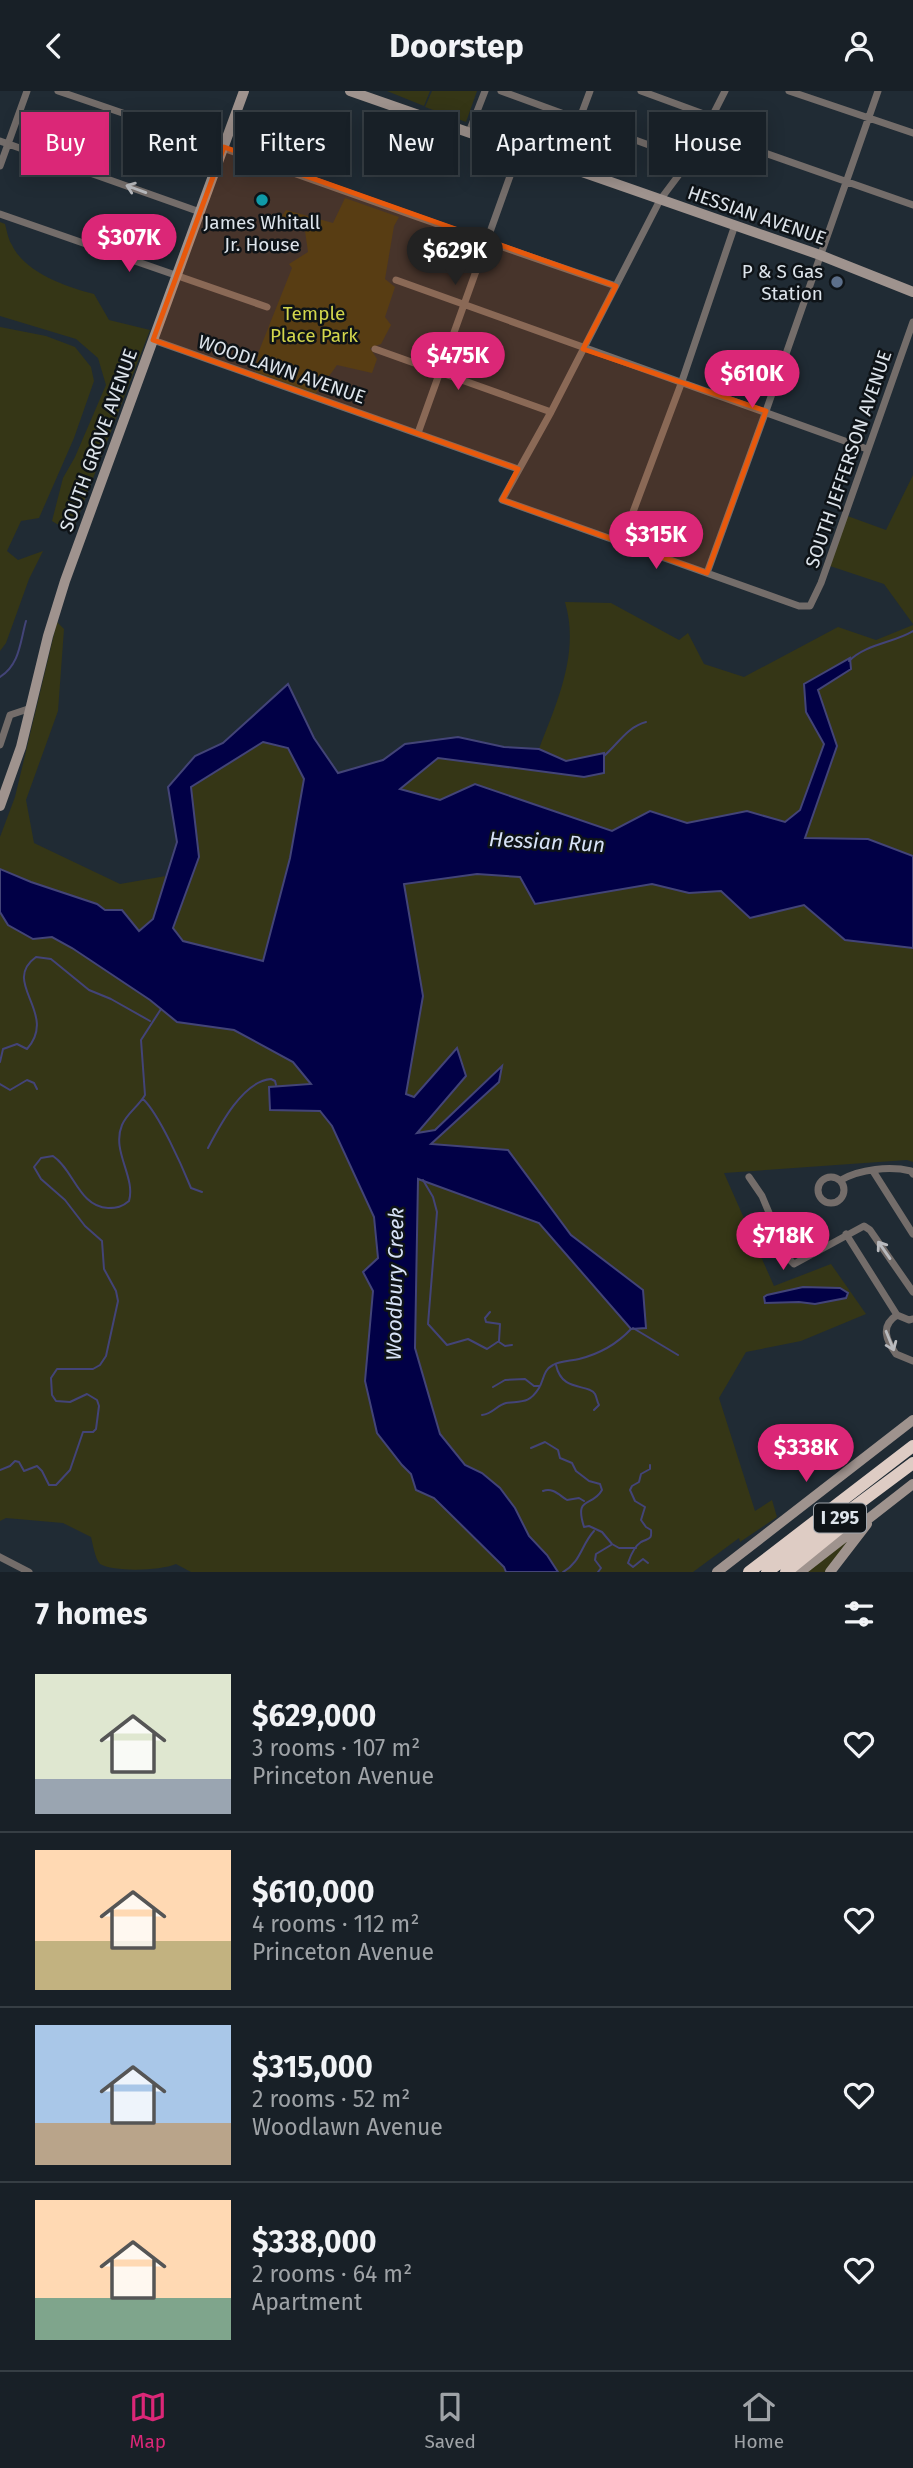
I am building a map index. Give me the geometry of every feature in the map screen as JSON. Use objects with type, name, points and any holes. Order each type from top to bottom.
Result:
[{"type":"highway","name":"I 295","points":[[749,1572],[913,1446]]},
{"type":"highway","name":"I 295","points":[[767,1572],[913,1465]]},
{"type":"highway","points":[[786,1572],[909,1472],[913,1465]]},
{"type":"main road","name":"SOUTH GROVE AVENUE","points":[[0,806],[21,747],[48,636],[65,581],[244,91]]},
{"type":"main road","name":"HESSIAN AVENUE","points":[[350,91],[379,96],[472,133]]},
{"type":"main road","name":"HESSIAN AVENUE","points":[[588,175],[820,255],[913,292]]},
{"type":"main road","points":[[717,1572],[913,1420]]},
{"type":"main road","points":[[800,1572],[913,1484]]},
{"type":"main road","points":[[830,1572],[877,1513]]},
{"type":"street","points":[[0,166],[4,142],[27,91]]},
{"type":"street","points":[[58,91],[616,286]]},
{"type":"street","points":[[469,132],[485,91]]},
{"type":"street","points":[[501,91],[560,112]]},
{"type":"street","points":[[582,112],[590,91]]},
{"type":"street","points":[[641,91],[698,112]]},
{"type":"street","points":[[714,112],[724,91]]},
{"type":"street","points":[[789,91],[913,133]]},
{"type":"street","points":[[679,175],[660,200],[502,501],[707,573],[878,91]]},
{"type":"street","points":[[4,142],[200,212]]},
{"type":"street","points":[[766,153],[913,205]]},
{"type":"street","points":[[418,433],[511,175]]},
{"type":"street","points":[[0,214],[267,307]]},
{"type":"street","points":[[621,544],[681,384],[734,225]]},
{"type":"street","points":[[396,280],[867,449]]},
{"type":"street","name":"SOUTH JEFFERSON AVENUE","points":[[707,573],[799,606],[810,606],[821,583],[913,322]]},
{"type":"street","name":"WOODLAWN AVENUE","points":[[153,340],[518,469]]},
{"type":"street","points":[[375,349],[551,412]]},
{"type":"street","points":[[0,745],[10,715],[31,708]]},
{"type":"street","points":[[841,1180],[848,1176],[898,1168],[913,1174]]},
{"type":"street","points":[[873,1171],[913,1234]]},
{"type":"street","points":[[749,1177],[762,1196],[788,1258],[794,1263],[864,1226],[870,1230],[913,1292]]},
{"type":"street","points":[[846,1234],[897,1315],[913,1319]]},
{"type":"street","points":[[897,1315],[888,1320],[885,1327],[886,1336],[896,1354],[913,1360]]},
{"type":"street","points":[[0,1557],[28,1572]]},
{"type":"highlighted area","points":[[224,147],[616,286],[583,349],[766,411],[707,573],[502,500],[518,469],[153,340]]},
{"type":"green space","points":[[387,91],[430,91],[424,106]]},
{"type":"green space","points":[[432,91],[477,91],[466,122],[458,119],[458,112],[439,112],[425,107]]},
{"type":"green space","name":"Temple Place Park","points":[[345,198],[399,217],[394,226],[385,279],[395,287],[385,317],[391,325],[381,344],[370,348],[377,359],[372,373],[337,365],[322,386],[319,386],[316,394],[255,372],[259,351],[292,268],[289,264],[308,252],[305,231],[277,223],[286,210],[333,223]]},
{"type":"green space","points":[[0,222],[5,224],[18,255],[37,271],[60,283],[94,294],[109,320],[150,330],[72,533],[52,521],[63,478],[106,385],[98,358],[76,339],[0,316]]},
{"type":"green space","points":[[0,327],[46,336],[75,347],[91,367],[94,381],[74,438],[39,518],[21,521],[7,551],[18,560],[43,551],[29,579],[6,643],[0,651]]},
{"type":"green space","points":[[913,475],[913,624],[884,584],[827,565],[842,514],[886,530]]},
{"type":"green space","points":[[565,602],[611,603],[679,640],[688,633],[704,664],[744,677],[838,627],[876,640],[913,625],[913,856],[868,839],[805,839],[837,747],[817,690],[850,669],[850,658],[804,684],[806,712],[824,744],[800,810],[785,822],[747,811],[687,823],[650,811],[612,831],[476,784],[440,800],[400,789],[438,758],[584,777],[604,773],[604,753],[566,761],[539,749],[559,695],[568,659],[569,621]]},
{"type":"green space","points":[[57,622],[64,629],[58,711],[26,800],[34,843],[120,884],[166,876],[153,919],[139,932],[122,910],[105,910],[97,904],[0,869],[0,837],[15,797]]},
{"type":"green space","points":[[264,742],[288,748],[304,779],[290,858],[263,961],[183,941],[173,929],[199,857],[191,787]]},
{"type":"green space","points":[[477,874],[520,877],[535,904],[652,884],[689,893],[721,891],[750,918],[804,905],[845,940],[913,948],[913,1162],[907,1160],[724,1173],[774,1286],[831,1264],[866,1314],[801,1341],[746,1352],[719,1398],[755,1511],[772,1500],[777,1517],[740,1542],[739,1538],[693,1572],[558,1572],[529,1536],[515,1508],[482,1473],[465,1465],[440,1434],[415,1348],[418,1179],[539,1223],[631,1329],[646,1328],[643,1290],[571,1235],[508,1150],[431,1144],[499,1083],[501,1067],[435,1130],[416,1134],[466,1076],[457,1048],[413,1097],[406,1094],[423,996],[404,884]]},
{"type":"green space","points":[[0,912],[8,925],[52,937],[72,948],[150,1000],[177,1022],[234,1030],[293,1062],[312,1085],[269,1087],[271,1110],[320,1111],[332,1126],[374,1218],[378,1258],[363,1272],[373,1291],[365,1381],[377,1433],[411,1474],[416,1490],[434,1498],[506,1572],[191,1572],[176,1564],[148,1569],[115,1568],[100,1564],[91,1537],[63,1523],[6,1518],[0,1521]]},
{"type":"green space","points":[[854,1533],[825,1572],[805,1572]]},
{"type":"water","points":[[850,658],[851,669],[818,690],[837,746],[805,838],[868,839],[913,856],[913,948],[845,940],[804,905],[750,918],[721,891],[689,893],[652,884],[535,904],[520,877],[477,874],[404,884],[423,996],[406,1094],[414,1097],[457,1048],[466,1076],[417,1133],[435,1130],[502,1066],[499,1082],[431,1144],[508,1150],[571,1235],[643,1290],[646,1328],[631,1329],[539,1223],[418,1179],[415,1348],[440,1434],[465,1465],[482,1473],[500,1488],[515,1508],[529,1536],[558,1572],[506,1572],[434,1498],[416,1490],[411,1474],[377,1433],[365,1381],[373,1291],[363,1272],[378,1258],[374,1217],[332,1126],[320,1111],[270,1110],[269,1087],[311,1084],[293,1062],[234,1030],[177,1022],[150,1000],[72,948],[52,937],[33,939],[8,925],[0,912],[0,869],[97,904],[105,910],[122,910],[139,931],[153,919],[177,842],[168,787],[195,756],[223,743],[288,684],[314,738],[338,773],[383,760],[405,744],[458,737],[504,747],[539,749],[566,761],[604,753],[604,773],[584,777],[438,758],[400,789],[440,800],[475,784],[612,831],[650,811],[687,823],[747,811],[785,822],[800,810],[824,744],[806,712],[804,684]],"holes":[[[263,742],[288,748],[304,779],[290,858],[263,961],[183,941],[173,928],[199,857],[191,787]]]},
{"type":"water","points":[[803,1287],[840,1288],[848,1293],[846,1298],[815,1304],[765,1303],[764,1297],[767,1295]]},
{"type":"waterway","points":[[0,677],[12,666],[26,621]]},
{"type":"waterway","points":[[849,661],[871,647],[913,631]]},
{"type":"waterway","points":[[604,756],[628,732],[646,722]]},
{"type":"waterway","points":[[0,1062],[3,1049],[17,1044],[27,1049],[35,1036],[37,1023],[24,977],[27,967],[36,957],[51,959],[89,990],[150,1021]]},
{"type":"waterway","points":[[0,1470],[15,1461],[19,1462],[24,1471],[37,1466],[49,1485],[56,1485],[70,1470],[83,1432],[93,1432],[96,1429],[99,1406],[97,1400],[87,1394],[70,1402],[56,1401],[52,1395],[51,1378],[57,1369],[93,1369],[100,1365],[106,1356],[118,1301],[116,1291],[104,1269],[102,1241],[85,1226],[65,1200],[41,1179],[34,1167],[41,1158],[53,1156],[83,1195],[98,1206],[119,1207],[129,1201],[129,1183],[119,1135],[124,1121],[145,1095],[141,1040],[161,1009]]},
{"type":"waterway","points":[[208,1148],[233,1106],[251,1087],[271,1079],[276,1085]]},
{"type":"waterway","points":[[0,1084],[10,1090],[27,1080],[34,1083],[37,1089]]},
{"type":"waterway","points":[[143,1099],[163,1128],[191,1188],[202,1192]]},
{"type":"waterway","points":[[423,1180],[433,1197],[437,1212],[428,1324],[447,1345],[468,1339],[487,1349],[499,1341],[500,1324],[486,1322],[485,1318],[490,1312]]},
{"type":"waterway","points":[[633,1328],[678,1355]]},
{"type":"waterway","points":[[482,1415],[503,1404],[528,1399],[539,1388],[545,1372],[550,1367],[601,1351],[631,1329]]},
{"type":"waterway","points":[[499,1342],[505,1346],[512,1345]]},
{"type":"waterway","points":[[556,1365],[559,1374],[569,1384],[595,1394],[599,1405],[594,1410]]},
{"type":"waterway","points":[[493,1387],[505,1380],[525,1379],[534,1386],[540,1386]]},
{"type":"waterway","points":[[531,1448],[545,1442],[558,1450],[560,1458],[572,1463],[576,1471],[589,1481],[600,1484],[602,1490],[581,1510],[584,1527],[589,1526],[602,1532],[619,1548],[636,1548]]},
{"type":"waterway","points":[[648,1563],[643,1559],[633,1567],[628,1563],[637,1546],[651,1536],[651,1530],[641,1520],[645,1507],[635,1501],[630,1490],[639,1482],[641,1474],[650,1469],[650,1465]]},
{"type":"waterway","points":[[543,1491],[553,1491],[567,1500],[579,1498],[584,1501]]},
{"type":"waterway","points":[[563,1572],[574,1563],[594,1531]]},
{"type":"waterway","points":[[598,1572],[601,1568],[595,1560],[596,1554],[611,1545]]},
{"type":"place","name":"James Whitall Jr. House","points":[[262,200]]},
{"type":"place","name":"P & S Gas Station","points":[[837,282]]},
{"type":"water label","name":"Hessian Run","points":[[547,842]]},
{"type":"water label","name":"Woodbury Creek","points":[[395,1284]]}]
